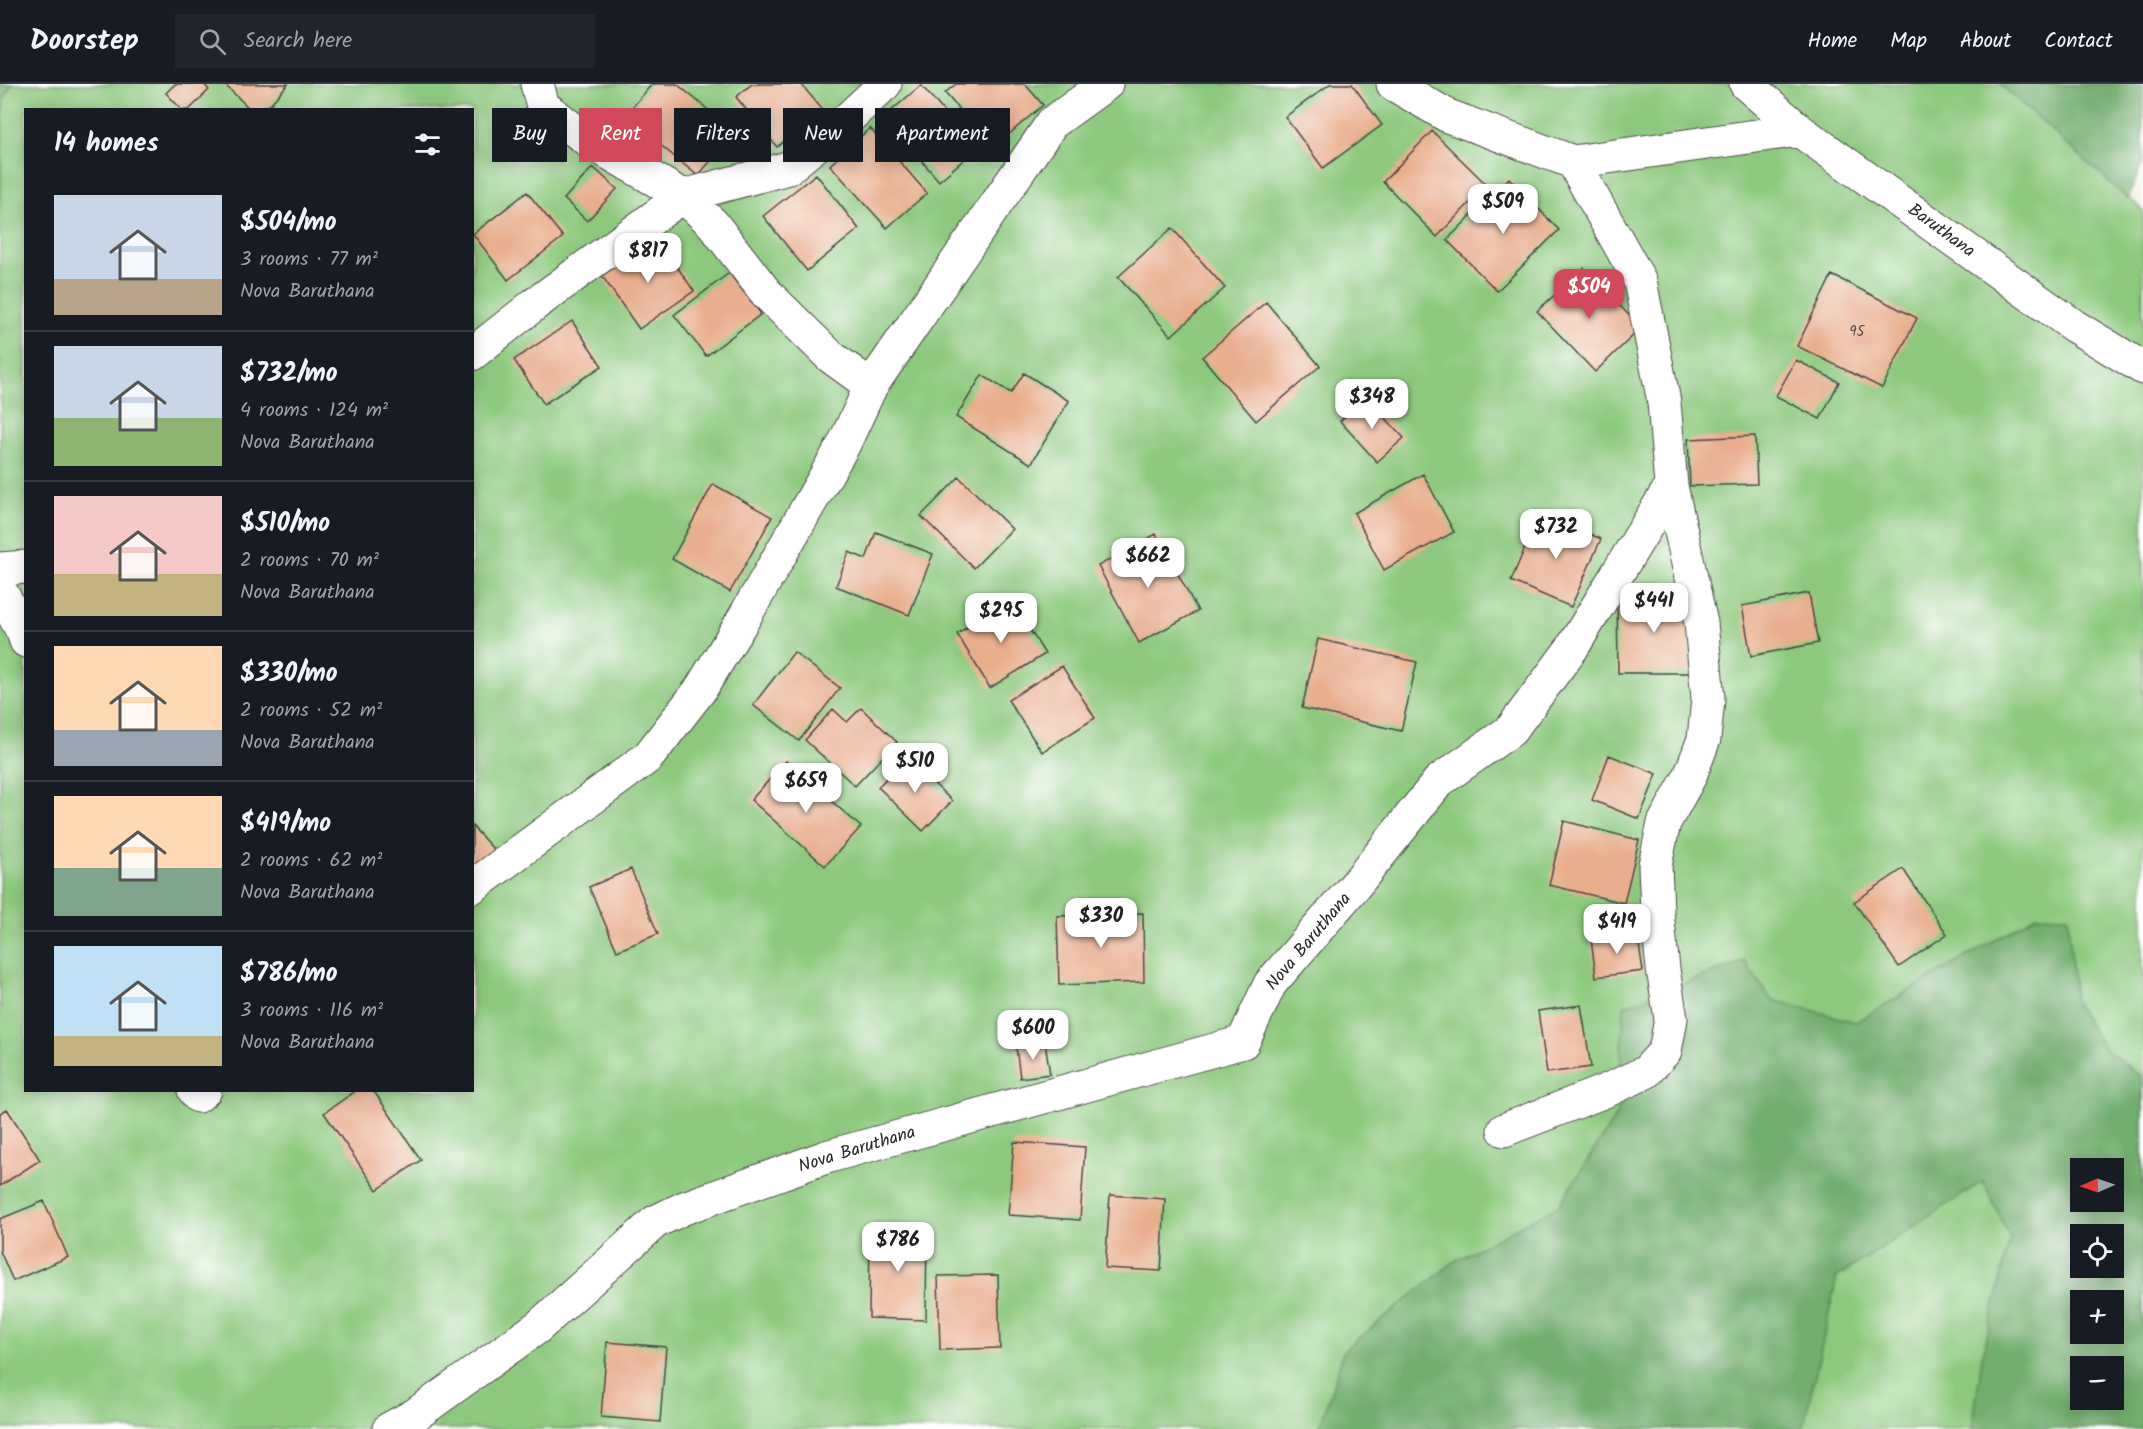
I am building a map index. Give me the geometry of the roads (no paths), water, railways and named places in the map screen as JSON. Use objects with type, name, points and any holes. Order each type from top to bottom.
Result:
[{"type":"street","points":[[537,84],[543,106],[590,142],[683,196],[713,224],[767,294],[831,357],[871,386]]},
{"type":"street","points":[[474,352],[535,304],[683,196],[788,168],[841,125],[885,84]]},
{"type":"street","points":[[474,886],[648,757],[700,690],[729,642],[844,444],[871,386],[1052,123],[1106,84]]},
{"type":"street","points":[[1393,84],[1448,116],[1573,162],[1799,130]]},
{"type":"street","name":"Baruthana","points":[[1746,84],[1799,130],[2074,326],[2143,369]]},
{"type":"street","points":[[1504,1130],[1610,1089],[1646,1072],[1665,1051],[1671,1019],[1659,935],[1655,865],[1664,822],[1690,776],[1704,739],[1708,699],[1701,623],[1671,486],[1664,402],[1640,281],[1573,162]]},
{"type":"street","name":"Nova Baruthana","points":[[389,1429],[415,1415],[538,1327],[655,1222],[684,1208],[826,1157],[1243,1042],[1270,984],[1353,888],[1439,781],[1511,730],[1572,648],[1671,486]]},
{"type":"street","points":[[0,569],[24,567]]},
{"type":"street","points":[[0,590],[24,635]]}]
